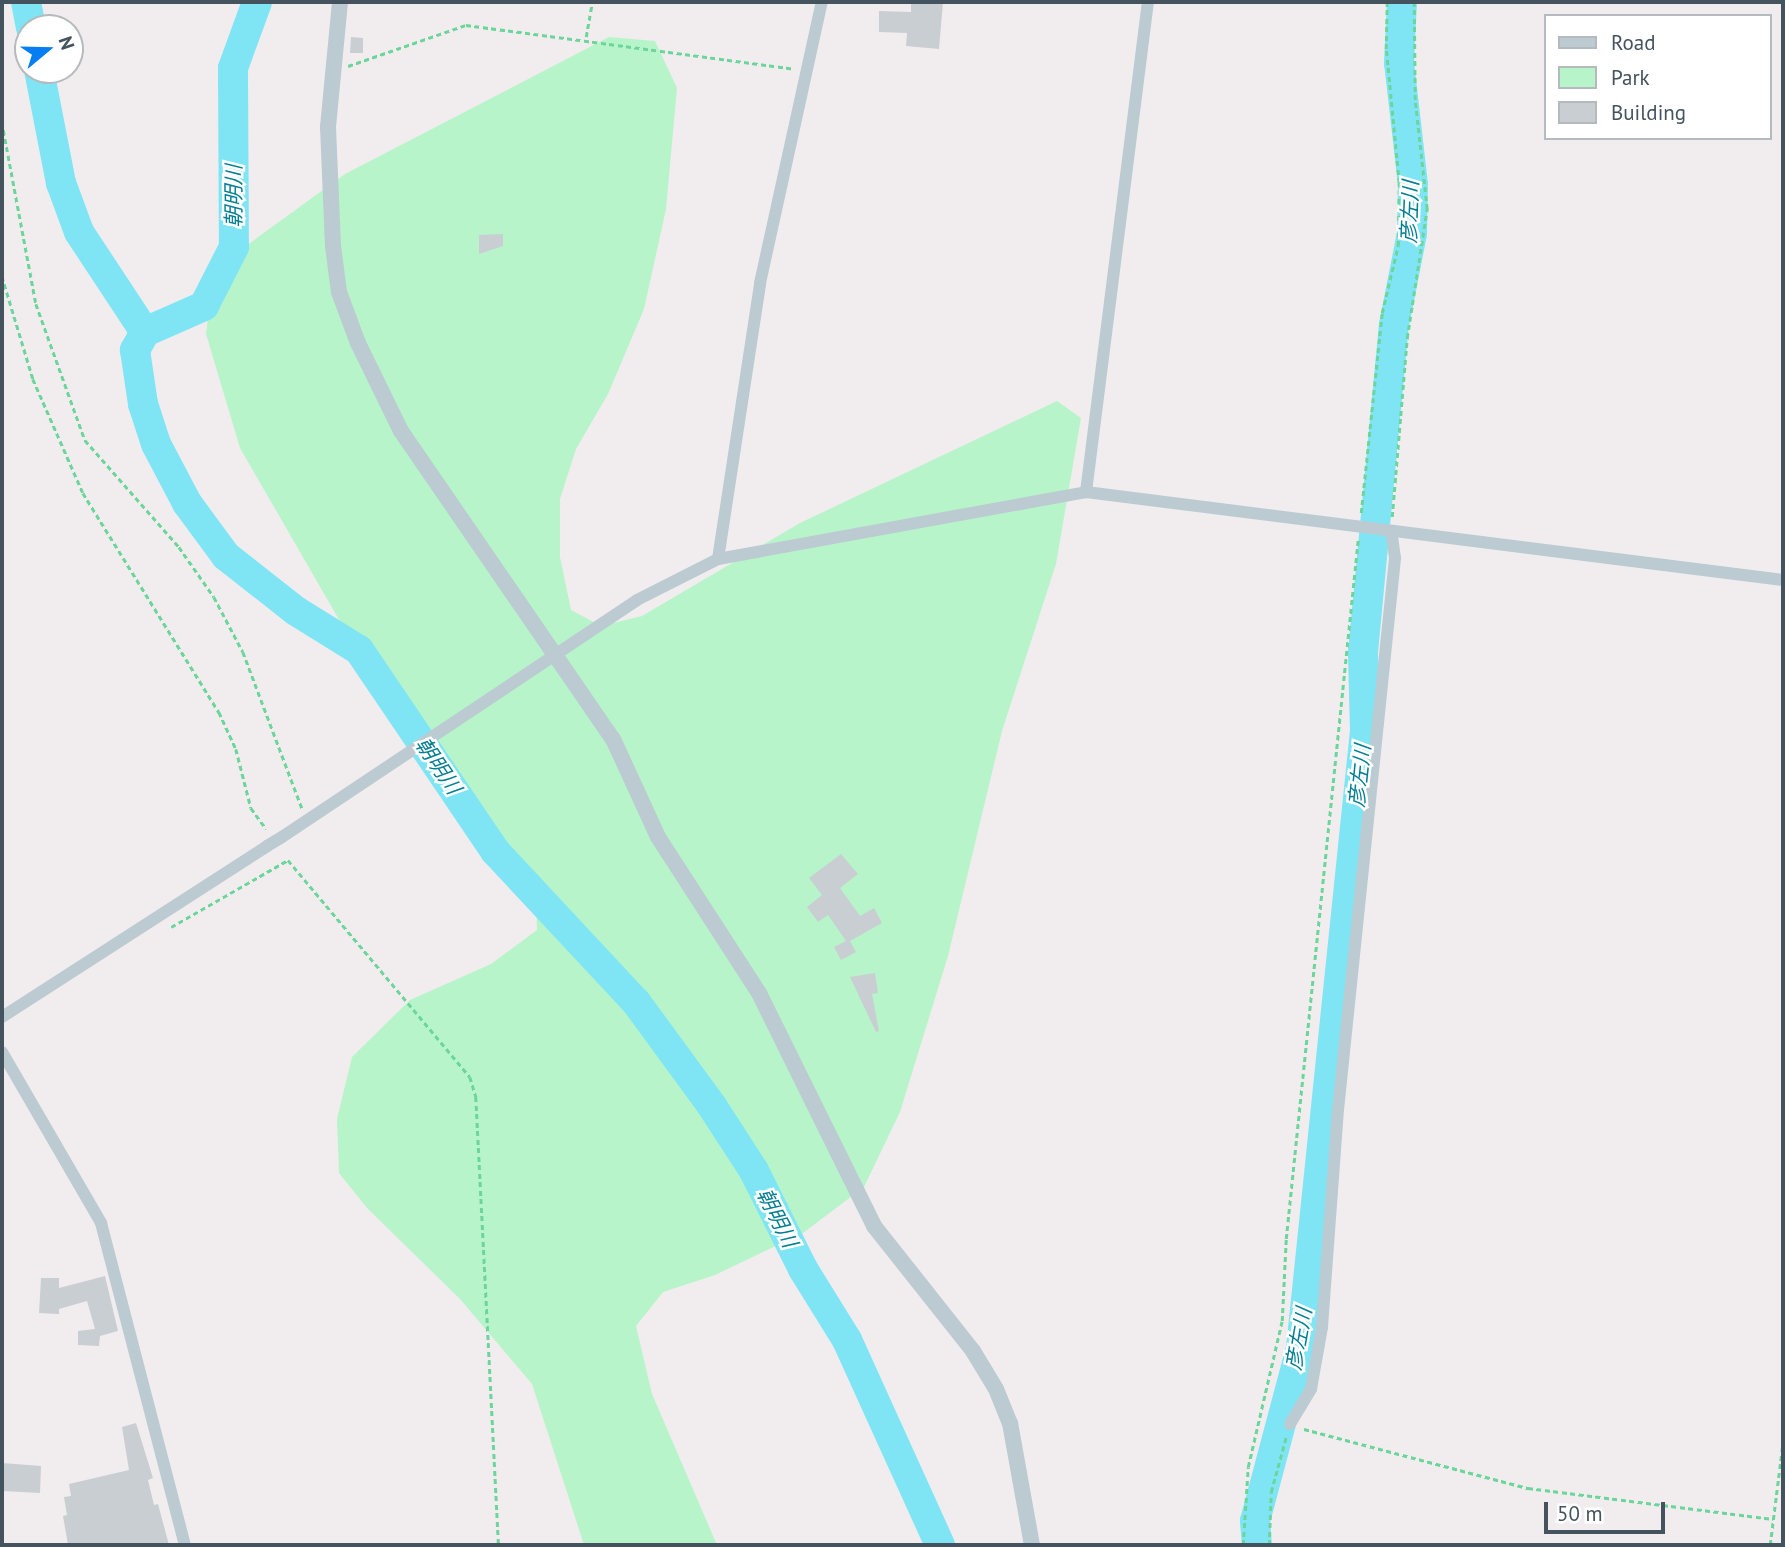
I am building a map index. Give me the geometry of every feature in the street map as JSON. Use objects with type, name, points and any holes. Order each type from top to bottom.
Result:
[{"type":"street","points":[[340,2],[328,140],[339,292],[401,430],[613,739],[658,837],[760,993],[874,1226],[973,1351],[996,1389],[1010,1423],[1032,1545]]},
{"type":"street","points":[[718,559],[761,283],[822,2]]},
{"type":"street","points":[[1086,492],[1148,2]]},
{"type":"street","points":[[2,1017],[276,843],[535,666],[656,588],[718,559],[1086,492],[1783,580]]},
{"type":"street","points":[[1290,1424],[1311,1389],[1322,1327],[1338,1110],[1395,558],[1389,531]]},
{"type":"street","points":[[2,1052],[101,1223],[185,1545]]},
{"type":"path","points":[[586,38],[592,2]]},
{"type":"path","points":[[1243,1545],[1248,1467],[1282,1321],[1286,1239],[1362,527],[1382,313],[1398,246],[1399,183],[1386,48],[1387,2]]},
{"type":"path","points":[[1389,531],[1407,338],[1427,209],[1415,100],[1414,2]]},
{"type":"path","points":[[332,73],[409,42],[466,25],[586,38],[807,71]]},
{"type":"path","points":[[2,122],[36,303],[85,440],[178,547],[214,597],[263,699],[309,819]]},
{"type":"path","points":[[2,276],[33,379],[83,493],[219,712],[236,749],[251,808],[288,860],[470,1077],[475,1088],[499,1545]]},
{"type":"path","points":[[163,930],[288,860]]},
{"type":"path","points":[[1269,1545],[1271,1492],[1290,1424],[1349,1444],[1528,1488],[1773,1520]]},
{"type":"path","points":[[1770,1545],[1783,1440]]},
{"type":"green space","points":[[609,37],[655,41],[677,88],[666,209],[644,309],[608,394],[576,449],[560,499],[560,557],[571,610],[601,626],[642,616],[800,523],[1057,401],[1081,418],[1056,564],[1002,731],[948,956],[900,1112],[864,1187],[803,1233],[715,1275],[663,1292],[636,1326],[652,1394],[717,1545],[584,1545],[532,1384],[460,1299],[367,1208],[339,1173],[337,1119],[352,1057],[410,1000],[491,964],[537,930],[536,898],[493,825],[452,783],[345,630],[240,448],[206,334],[213,278],[250,243],[345,174]]},
{"type":"building","points":[[911,2],[943,2],[939,49],[906,46],[907,33],[879,32],[879,11],[911,12]]},
{"type":"building","points":[[351,37],[363,38],[363,53],[350,53]]},
{"type":"building","points":[[503,234],[503,246],[479,254],[479,235]]},
{"type":"building","points":[[841,854],[858,874],[840,888],[860,916],[874,908],[882,923],[850,941],[856,952],[841,960],[834,947],[846,941],[828,915],[818,922],[807,907],[822,895],[809,878]]},
{"type":"building","points":[[875,973],[878,993],[872,994],[879,1031],[876,1032],[850,977]]},
{"type":"building","points":[[105,1276],[118,1331],[100,1336],[99,1346],[78,1345],[78,1331],[95,1329],[87,1301],[59,1309],[59,1314],[39,1313],[41,1278],[59,1278],[59,1288]]},
{"type":"building","points":[[136,1423],[153,1478],[148,1480],[154,1505],[158,1504],[169,1545],[68,1545],[63,1516],[67,1515],[64,1497],[71,1496],[69,1484],[129,1470],[122,1427]]},
{"type":"building","points":[[2,1463],[41,1466],[40,1493],[2,1491]]},
{"type":"waterway","points":[[26,2],[28,14]]},
{"type":"waterway","name":"朝明川","points":[[257,2],[233,68],[234,247],[204,306],[145,332],[135,350],[143,404],[156,444],[187,503],[226,556],[296,611],[359,650],[495,851],[636,1002],[712,1106],[754,1171],[803,1269],[847,1340],[940,1545]]},
{"type":"waterway","name":"彦左川","points":[[1257,1545],[1255,1521],[1301,1348],[1365,731],[1363,652],[1394,325],[1412,233],[1413,185],[1399,63],[1402,2]]},
{"type":"waterway","points":[[42,84],[61,183],[79,232],[145,332]]}]
